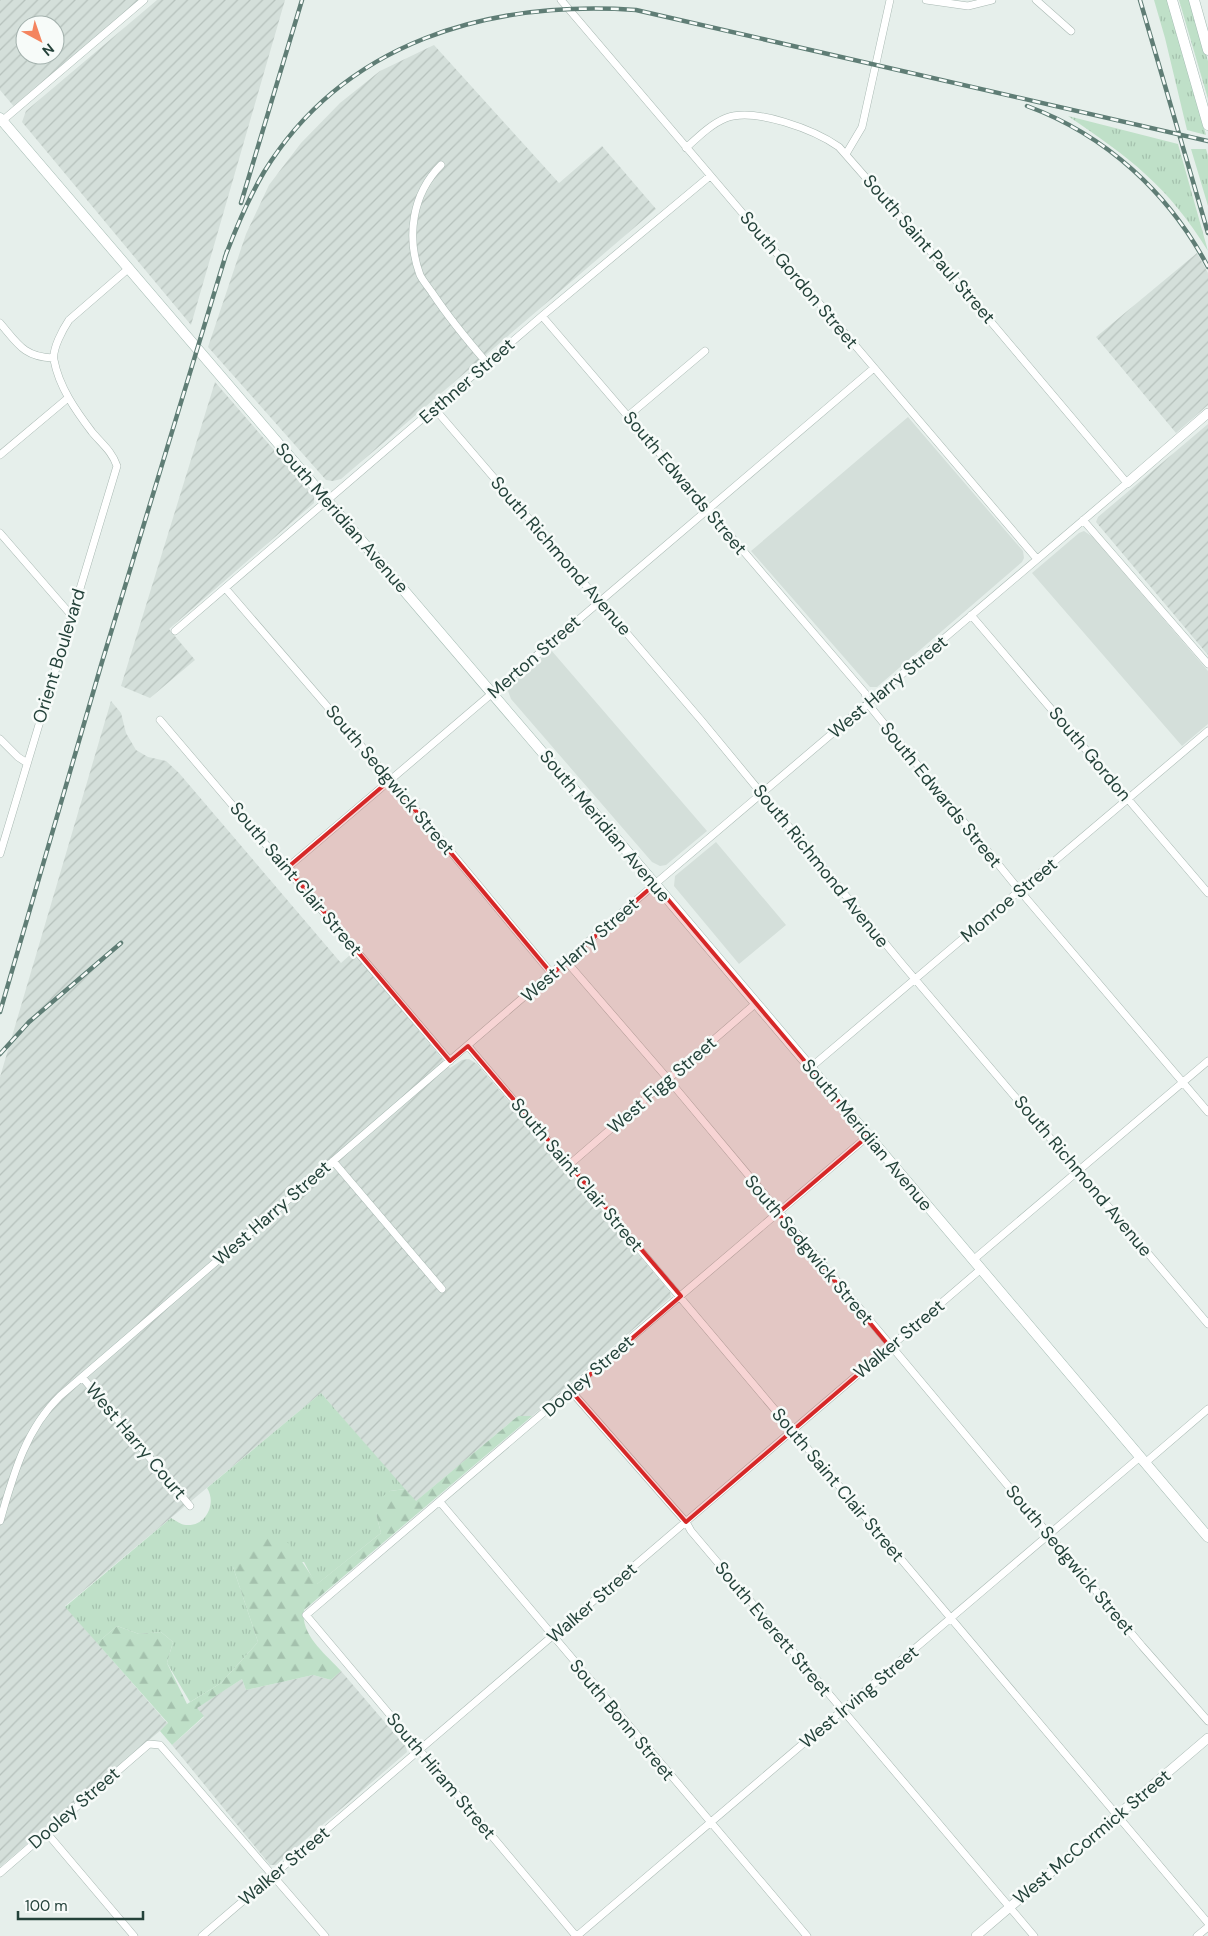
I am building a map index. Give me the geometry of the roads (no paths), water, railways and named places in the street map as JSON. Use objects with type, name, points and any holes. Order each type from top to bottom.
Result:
[{"type":"main road","points":[[1172,0],[1208,125]]},
{"type":"main road","points":[[1194,0],[1208,50]]},
{"type":"main road","name":"South Meridian Avenue","points":[[1,120],[655,884],[1208,1537]]},
{"type":"street","points":[[1,120],[144,0]]},
{"type":"street","name":"South Gordon Street","points":[[561,0],[1037,560]]},
{"type":"street","points":[[846,154],[862,127],[890,0]]},
{"type":"street","points":[[926,0],[968,6],[992,0]]},
{"type":"street","points":[[1036,0],[1070,31]]},
{"type":"street","name":"South Saint Paul Street","points":[[686,148],[716,123],[743,114],[814,132],[828,139],[846,154],[959,284],[1127,483]]},
{"type":"street","points":[[442,165],[432,175],[417,203],[411,238],[421,276],[446,314],[487,363]]},
{"type":"street","name":"Esthner Street","points":[[176,631],[542,316],[710,176]]},
{"type":"street","points":[[0,455],[68,398],[53,358],[64,326],[128,269]]},
{"type":"street","name":"South Edwards Street","points":[[542,316],[865,693],[868,704],[1020,891],[1208,1112]]},
{"type":"street","points":[[0,323],[25,352],[40,358],[53,358]]},
{"type":"street","points":[[628,416],[705,351]]},
{"type":"street","name":"Merton Street","points":[[286,868],[707,508],[874,368]]},
{"type":"street","name":"Orient Boulevard","points":[[0,854],[117,466],[114,458],[68,398]]},
{"type":"street","name":"South Richmond Avenue","points":[[435,409],[762,794],[915,980],[1208,1324]]},
{"type":"street","name":"West Harry Street","points":[[0,1521],[17,1463],[33,1430],[50,1406],[655,884],[1208,413]]},
{"type":"street","points":[[1084,520],[1208,664]]},
{"type":"street","points":[[0,534],[72,616]]},
{"type":"street","name":"South Sedgwick Street","points":[[226,589],[390,780],[552,974]]},
{"type":"street","name":"South Gordon","points":[[972,615],[1208,893]]},
{"type":"street","name":"South Saint Clair Street","points":[[160,720],[450,1061]]},
{"type":"street","name":"Monroe Street","points":[[810,1068],[1208,731]]},
{"type":"street","points":[[0,738],[18,757],[27,763]]},
{"type":"street","name":"South Sedgwick Street","points":[[566,961],[668,1079],[890,1347],[1208,1722]]},
{"type":"street","name":"West Figg Street","points":[[569,1165],[755,1004]]},
{"type":"street","name":"South Saint Clair Street","points":[[468,1046],[1208,1925]]},
{"type":"street","points":[[974,1260],[1208,1061]]},
{"type":"street","name":"Dooley Street","points":[[306,1615],[868,1136]]},
{"type":"street","points":[[333,1161],[442,1289]]},
{"type":"street","name":"Walker Street","points":[[202,1936],[981,1269]]},
{"type":"street","name":"West Harry Court","points":[[82,1377],[190,1506]]},
{"type":"street","name":"South Everett Street","points":[[571,1391],[686,1522],[691,1532],[1034,1936]]},
{"type":"street","name":"West Irving Street","points":[[577,1936],[1049,1535],[1208,1409]]},
{"type":"street","name":"South Bonn Street","points":[[440,1502],[806,1936]]},
{"type":"street","name":"South Hiram Street","points":[[306,1615],[577,1936]]},
{"type":"street","name":"West McCormick Street","points":[[976,1936],[1208,1738]]},
{"type":"street","name":"Dooley Street","points":[[0,1873],[149,1744],[160,1745],[169,1754],[273,1875]]},
{"type":"street","points":[[46,1832],[134,1936]]},
{"type":"street","points":[[273,1875],[325,1936]]},
{"type":"street","points":[[1197,1936],[1208,1925]]},
{"type":"railway","points":[[241,203],[302,0]]},
{"type":"railway","points":[[1140,0],[1208,233]]},
{"type":"railway","points":[[225,257],[243,214],[264,172],[297,127],[335,90],[378,61],[424,38],[474,23],[527,13],[581,9],[636,10],[1208,141]]},
{"type":"railway","points":[[1027,106],[1056,118],[1083,133],[1109,150],[1132,170],[1154,191],[1174,215],[1208,267]]},
{"type":"railway","points":[[0,1012],[102,662],[227,251]]},
{"type":"railway","points":[[0,1054],[29,1022],[121,943]]}]
